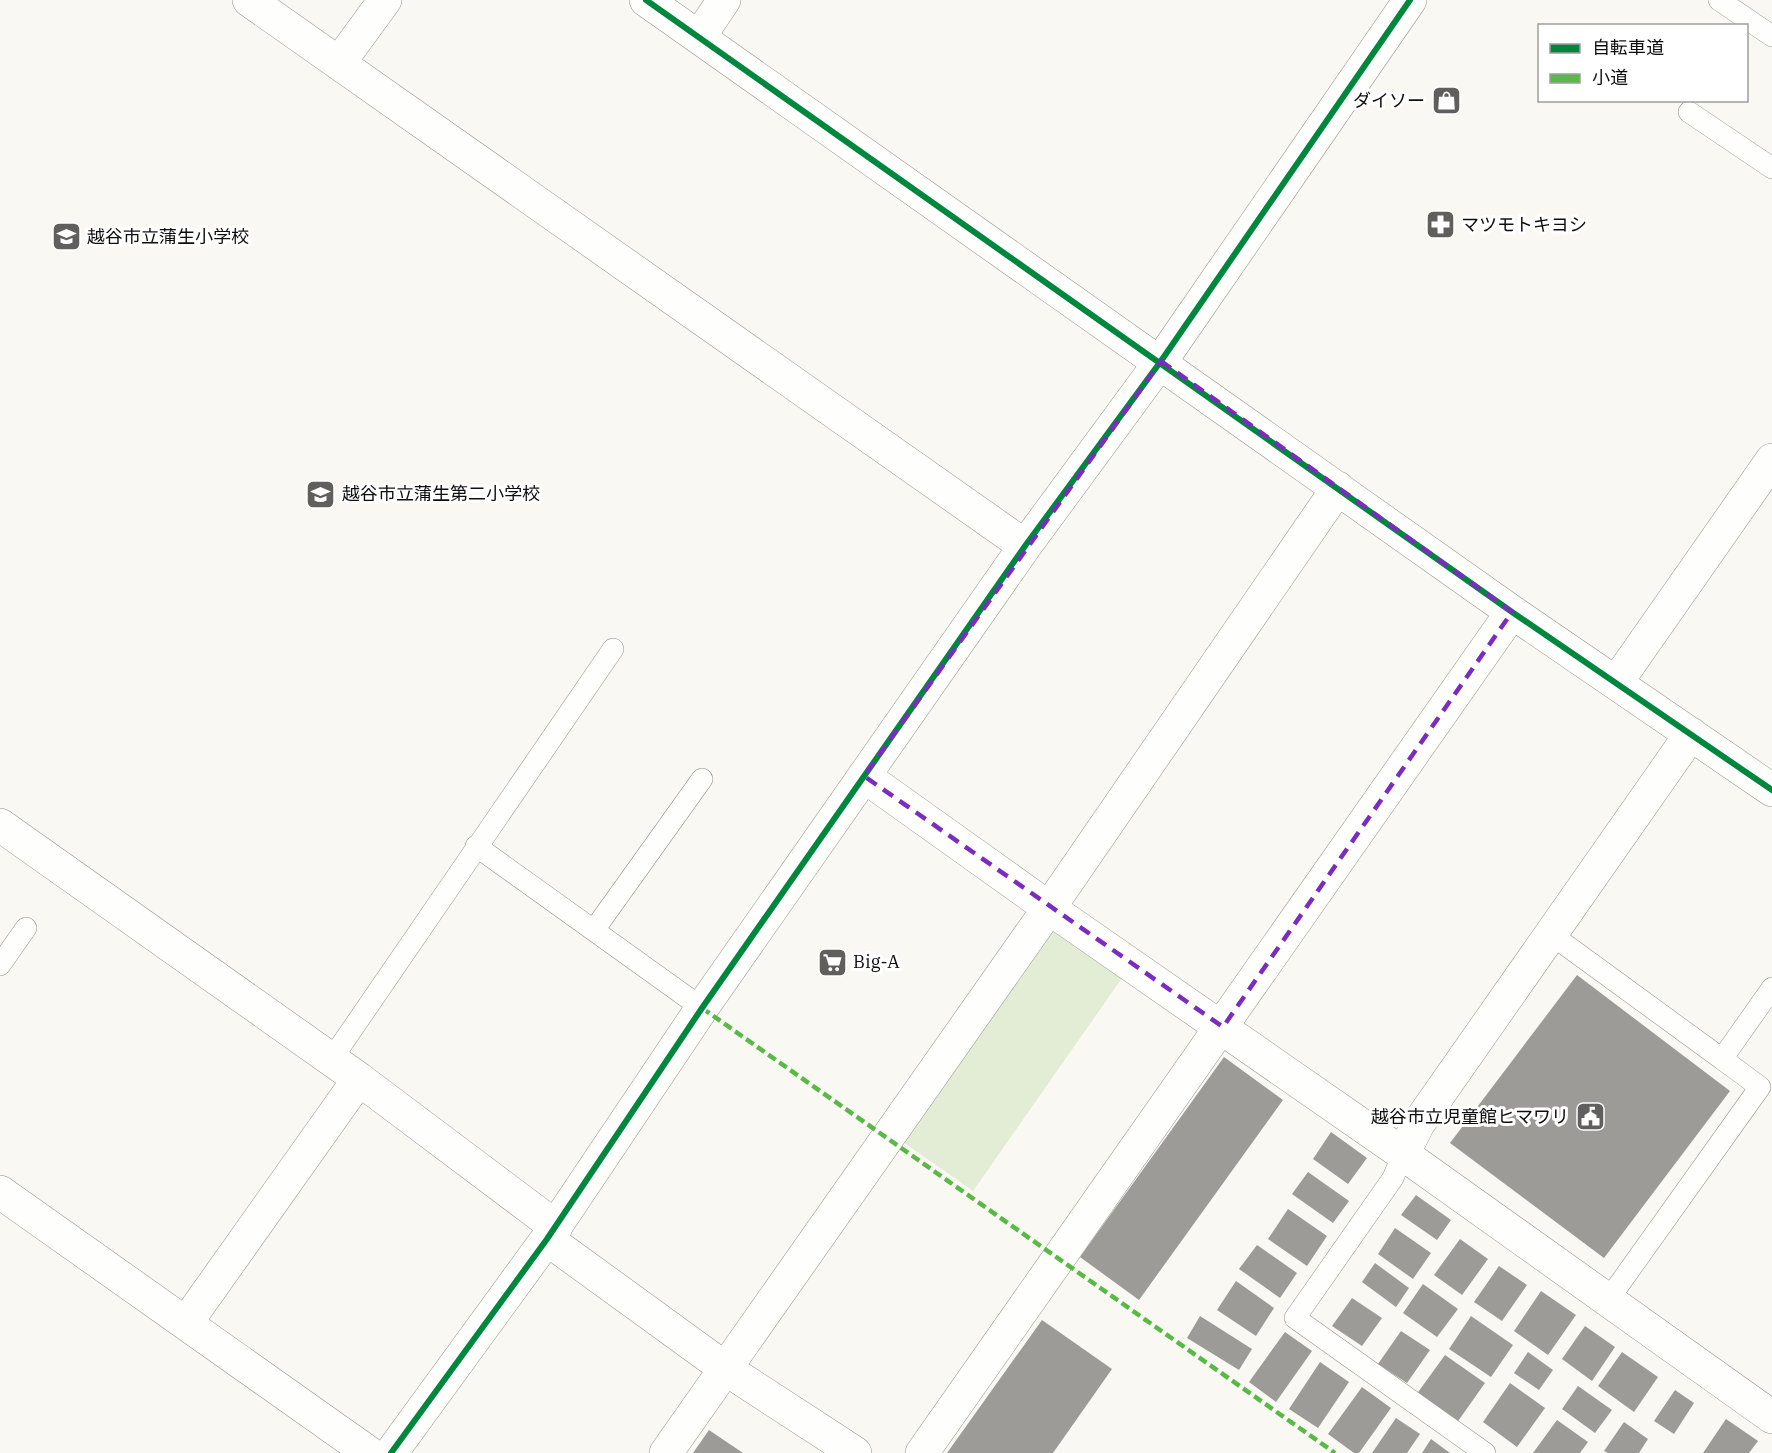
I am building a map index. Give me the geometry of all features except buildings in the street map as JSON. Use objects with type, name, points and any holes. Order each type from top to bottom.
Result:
[{"type":"street","points":[[249,0],[1025,546]]},
{"type":"street","points":[[339,63],[385,0]]},
{"type":"street","points":[[646,0],[1161,361],[1512,612],[1772,790]]},
{"type":"street","points":[[699,37],[724,0]]},
{"type":"street","points":[[391,1453],[552,1233],[702,1008],[1025,546],[1161,361],[1410,0]]},
{"type":"street","points":[[1616,684],[1772,460]]},
{"type":"street","points":[[666,1453],[1049,908],[1338,488]]},
{"type":"street","points":[[922,1453],[1512,612]]},
{"type":"street","points":[[1403,1154],[1418,1124],[1691,734]]},
{"type":"street","points":[[864,776],[1049,908],[1403,1154],[1772,1417]]},
{"type":"street","points":[[0,825],[359,1079],[726,1369],[855,1453]]},
{"type":"street","points":[[186,1323],[359,1079]]},
{"type":"street","points":[[0,1192],[369,1453]]},
{"type":"lane","points":[[1719,0],[1772,36]]},
{"type":"lane","points":[[1689,112],[1772,168]]},
{"type":"lane","points":[[331,1060],[612,649]]},
{"type":"lane","points":[[594,930],[702,779]]},
{"type":"lane","points":[[476,846],[702,1008]]},
{"type":"lane","points":[[0,965],[26,928]]},
{"type":"lane","points":[[1552,935],[1760,1087],[1608,1300]]},
{"type":"lane","points":[[1722,1059],[1772,988]]},
{"type":"lane","points":[[1403,1154],[1394,1178],[1295,1318],[1485,1453]]},
{"type":"highlighted area","points":[[1161,361],[1512,612],[1223,1027],[864,776]]},
{"type":"green space","points":[[1054,930],[1122,978],[973,1191],[899,1139],[1041,932]]},
{"type":"marked path","points":[[702,1008],[1335,1453]]},
{"type":"cycle path","points":[[646,0],[1512,612],[1772,790]]},
{"type":"cycle path","points":[[391,1453],[547,1239],[702,1008],[1025,546],[1161,361],[1410,0]]},
{"type":"place","name":"ダイソー","points":[[1446,101]]},
{"type":"place","name":"マツモトキヨシ","points":[[1440,225]]},
{"type":"place","name":"越谷市立蒲生小学校","points":[[66,237]]},
{"type":"place","name":"越谷市立蒲生第二小学校","points":[[321,494]]},
{"type":"place","name":"Big-A","points":[[832,962]]},
{"type":"place","name":"越谷市立児童館ヒマワリ","points":[[1590,1117]]}]
